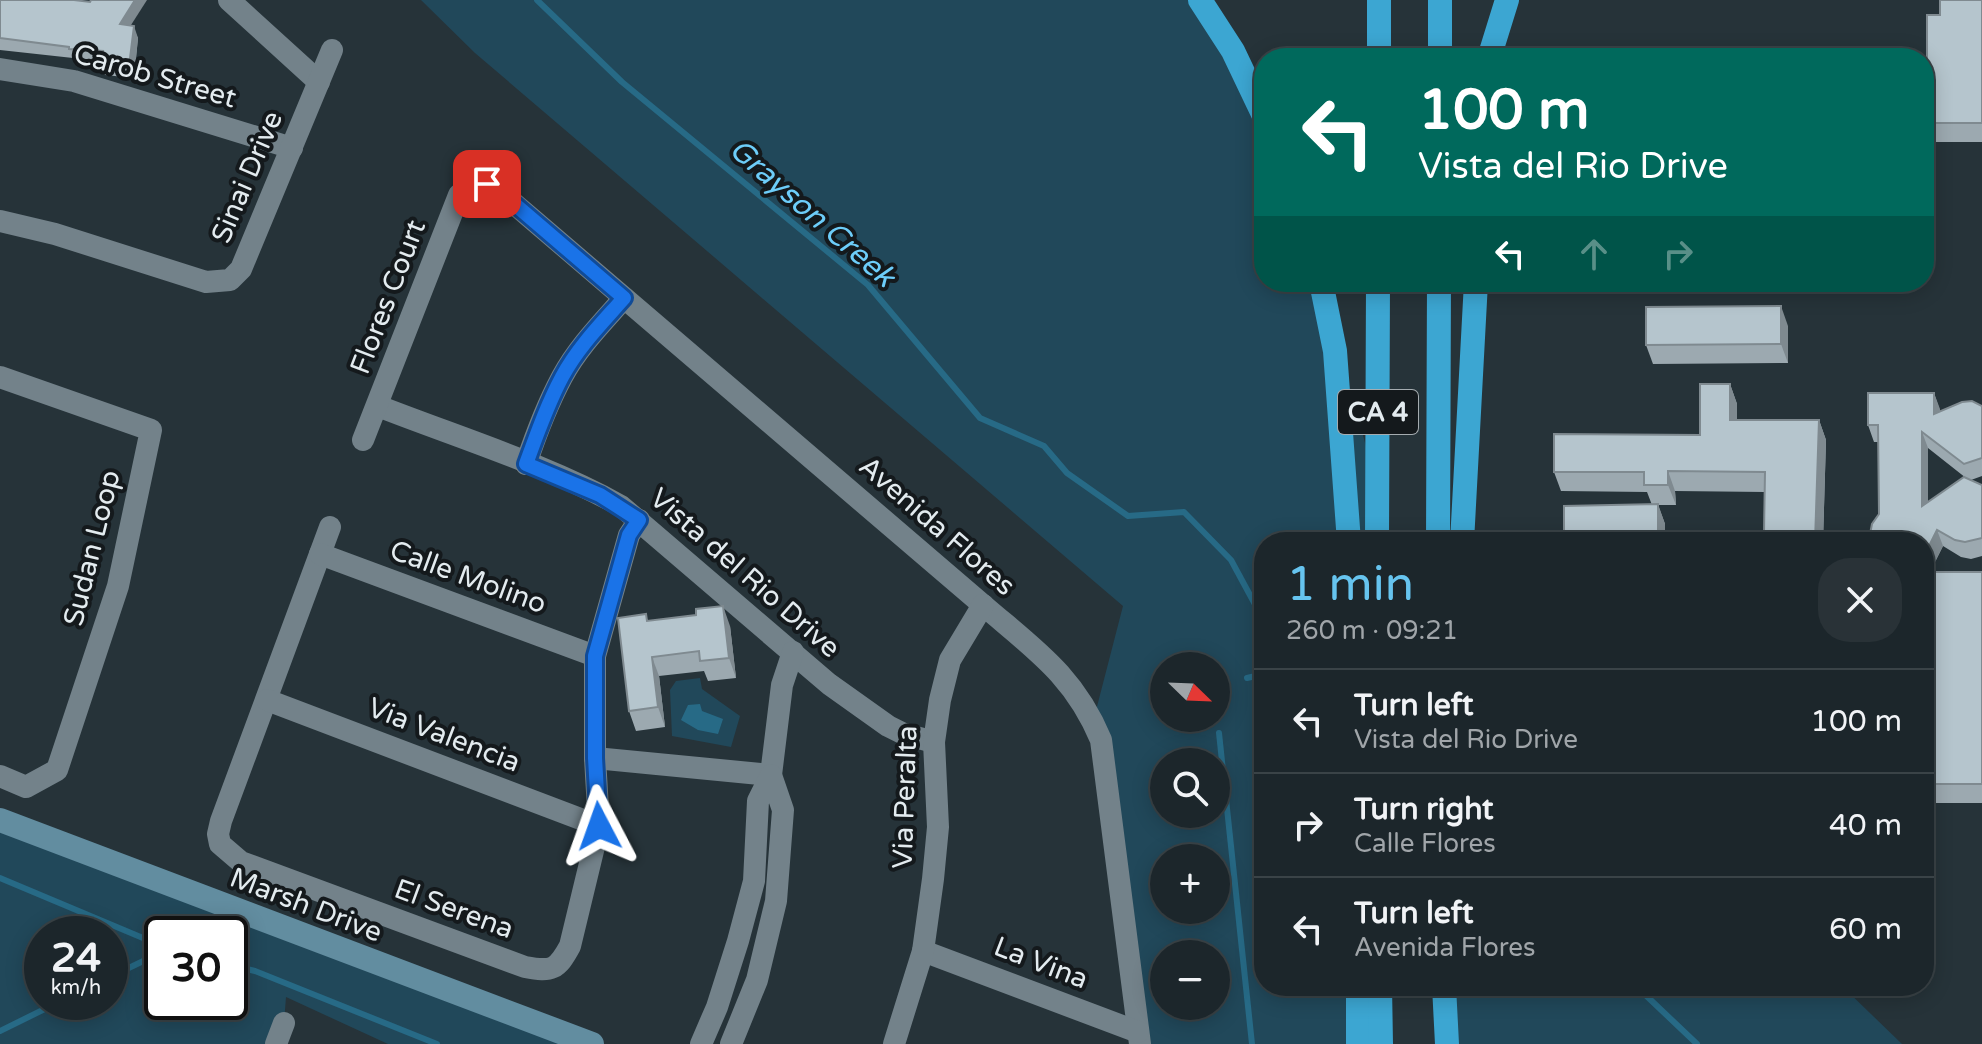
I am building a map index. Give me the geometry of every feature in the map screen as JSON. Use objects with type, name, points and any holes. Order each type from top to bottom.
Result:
[{"type":"highway","points":[[1200,0],[1233,51],[1254,95]]},
{"type":"highway","points":[[1379,0],[1379,48]]},
{"type":"highway","points":[[1440,0],[1440,48]]},
{"type":"highway","points":[[1492,48],[1507,0]]},
{"type":"highway","points":[[1323,292],[1335,351],[1348,532]]},
{"type":"highway","name":"CA 4","points":[[1377,532],[1378,292]]},
{"type":"highway","name":"CA 4","points":[[1438,532],[1439,292]]},
{"type":"highway","points":[[1463,532],[1475,292]]},
{"type":"highway","points":[[1358,996],[1358,1044]]},
{"type":"highway","points":[[1380,996],[1381,1044]]},
{"type":"highway","points":[[1445,996],[1447,1044]]},
{"type":"street","points":[[229,0],[319,82]]},
{"type":"street","name":"Sinai Drive","points":[[0,221],[55,234],[206,282],[230,280],[241,269],[332,50]]},
{"type":"street","name":"Carob Street","points":[[0,69],[74,81],[292,148]]},
{"type":"street","name":"Avenida Flores","points":[[478,184],[497,189],[1071,684],[1101,740],[1139,1038]]},
{"type":"street","name":"Flores Court","points":[[363,440],[459,195],[470,185],[478,184]]},
{"type":"street","points":[[526,464],[563,375],[588,338],[624,298]]},
{"type":"street","name":"Sudan Loop","points":[[0,377],[151,430],[118,586],[57,770],[26,787],[0,776]]},
{"type":"street","name":"Vista del Rio Drive","points":[[378,406],[600,495],[639,520],[829,684],[888,726],[934,742]]},
{"type":"street","name":"El Serena","points":[[330,527],[221,821],[218,834],[220,844],[241,862],[525,967],[542,970],[553,969],[563,960],[570,946],[599,826],[595,656],[629,535],[639,520]]},
{"type":"street","name":"Calle Molino","points":[[320,554],[595,656]]},
{"type":"street","name":"Via Peralta","points":[[894,1044],[923,951],[938,827],[934,742],[940,700],[950,660],[983,605]]},
{"type":"street","points":[[701,1044],[717,1007],[754,881],[758,801],[771,775],[782,685],[793,652]]},
{"type":"street","name":"Via Valencia","points":[[267,700],[599,826]]},
{"type":"street","points":[[595,758],[771,775]]},
{"type":"street","points":[[731,1044],[757,980],[776,901],[783,810],[771,775]]},
{"type":"street","name":"Marsh Drive","points":[[0,820],[592,1044]]},
{"type":"street","name":"La Vina","points":[[923,951],[1139,1038]]},
{"type":"street","points":[[276,1044],[284,1023]]},
{"type":"shaded area","points":[[421,0],[1200,0],[1254,98],[1254,292],[1324,292],[1376,483],[1377,532],[1254,532],[1254,996],[1380,996],[1381,1044],[1140,1044],[1093,722],[1123,606],[475,53]]},
{"type":"shaded area","points":[[700,678],[702,689],[740,716],[731,747],[672,736],[670,690],[676,681]]},
{"type":"shaded area","points":[[700,704],[702,711],[723,719],[718,734],[698,730],[681,720],[688,705]]},
{"type":"shaded area","points":[[0,821],[591,1044],[388,1044],[286,997],[284,1023],[276,1044],[0,1044]]},
{"type":"shaded area","points":[[1442,996],[1852,996],[1902,1044],[1444,1044]]},
{"type":"building","points":[[0,0],[135,0],[120,24],[134,26],[129,66],[101,63],[103,51],[0,38]]},
{"type":"building","points":[[1940,0],[1982,0],[1982,123],[1934,123],[1934,48],[1927,48],[1927,15],[1940,15]]},
{"type":"building","points":[[1781,306],[1781,344],[1646,345],[1646,307]]},
{"type":"building","points":[[1700,384],[1730,384],[1730,420],[1819,420],[1815,532],[1764,532],[1765,472],[1668,471],[1668,485],[1644,485],[1644,472],[1554,472],[1554,434],[1700,435]]},
{"type":"building","points":[[1868,393],[1934,393],[1934,414],[1962,402],[1972,401],[1982,406],[1982,458],[1964,464],[1922,432],[1922,506],[1964,477],[1982,485],[1982,538],[1965,542],[1937,530],[1934,536],[1934,532],[1870,532],[1879,514],[1878,425],[1868,425]]},
{"type":"building","points":[[1658,504],[1658,532],[1564,532],[1564,506]]},
{"type":"building","points":[[1934,572],[1982,572],[1982,784],[1934,784]]},
{"type":"building","points":[[723,606],[729,658],[700,661],[699,651],[652,657],[658,707],[629,711],[618,618],[646,614],[647,621],[696,615],[696,609]]},
{"type":"waterway","name":"Grayson Creek","points":[[537,0],[622,82],[868,285],[980,418],[1044,446],[1067,473],[1128,516],[1184,512],[1231,560],[1254,603]]},
{"type":"waterway","points":[[1247,678],[1254,676]]},
{"type":"waterway","points":[[1219,733],[1252,1044]]},
{"type":"waterway","points":[[0,878],[144,938]]},
{"type":"waterway","points":[[128,968],[144,961]]},
{"type":"waterway","points":[[248,969],[437,1044]]},
{"type":"waterway","name":"Grayson Creek","points":[[1647,996],[1697,1044]]},
{"type":"waterway","points":[[0,1031],[24,1019]]},
{"type":"route","points":[[487,184],[497,189],[624,298],[588,338],[563,375],[526,464],[600,495],[639,520],[629,535],[595,656],[599,826]]}]
